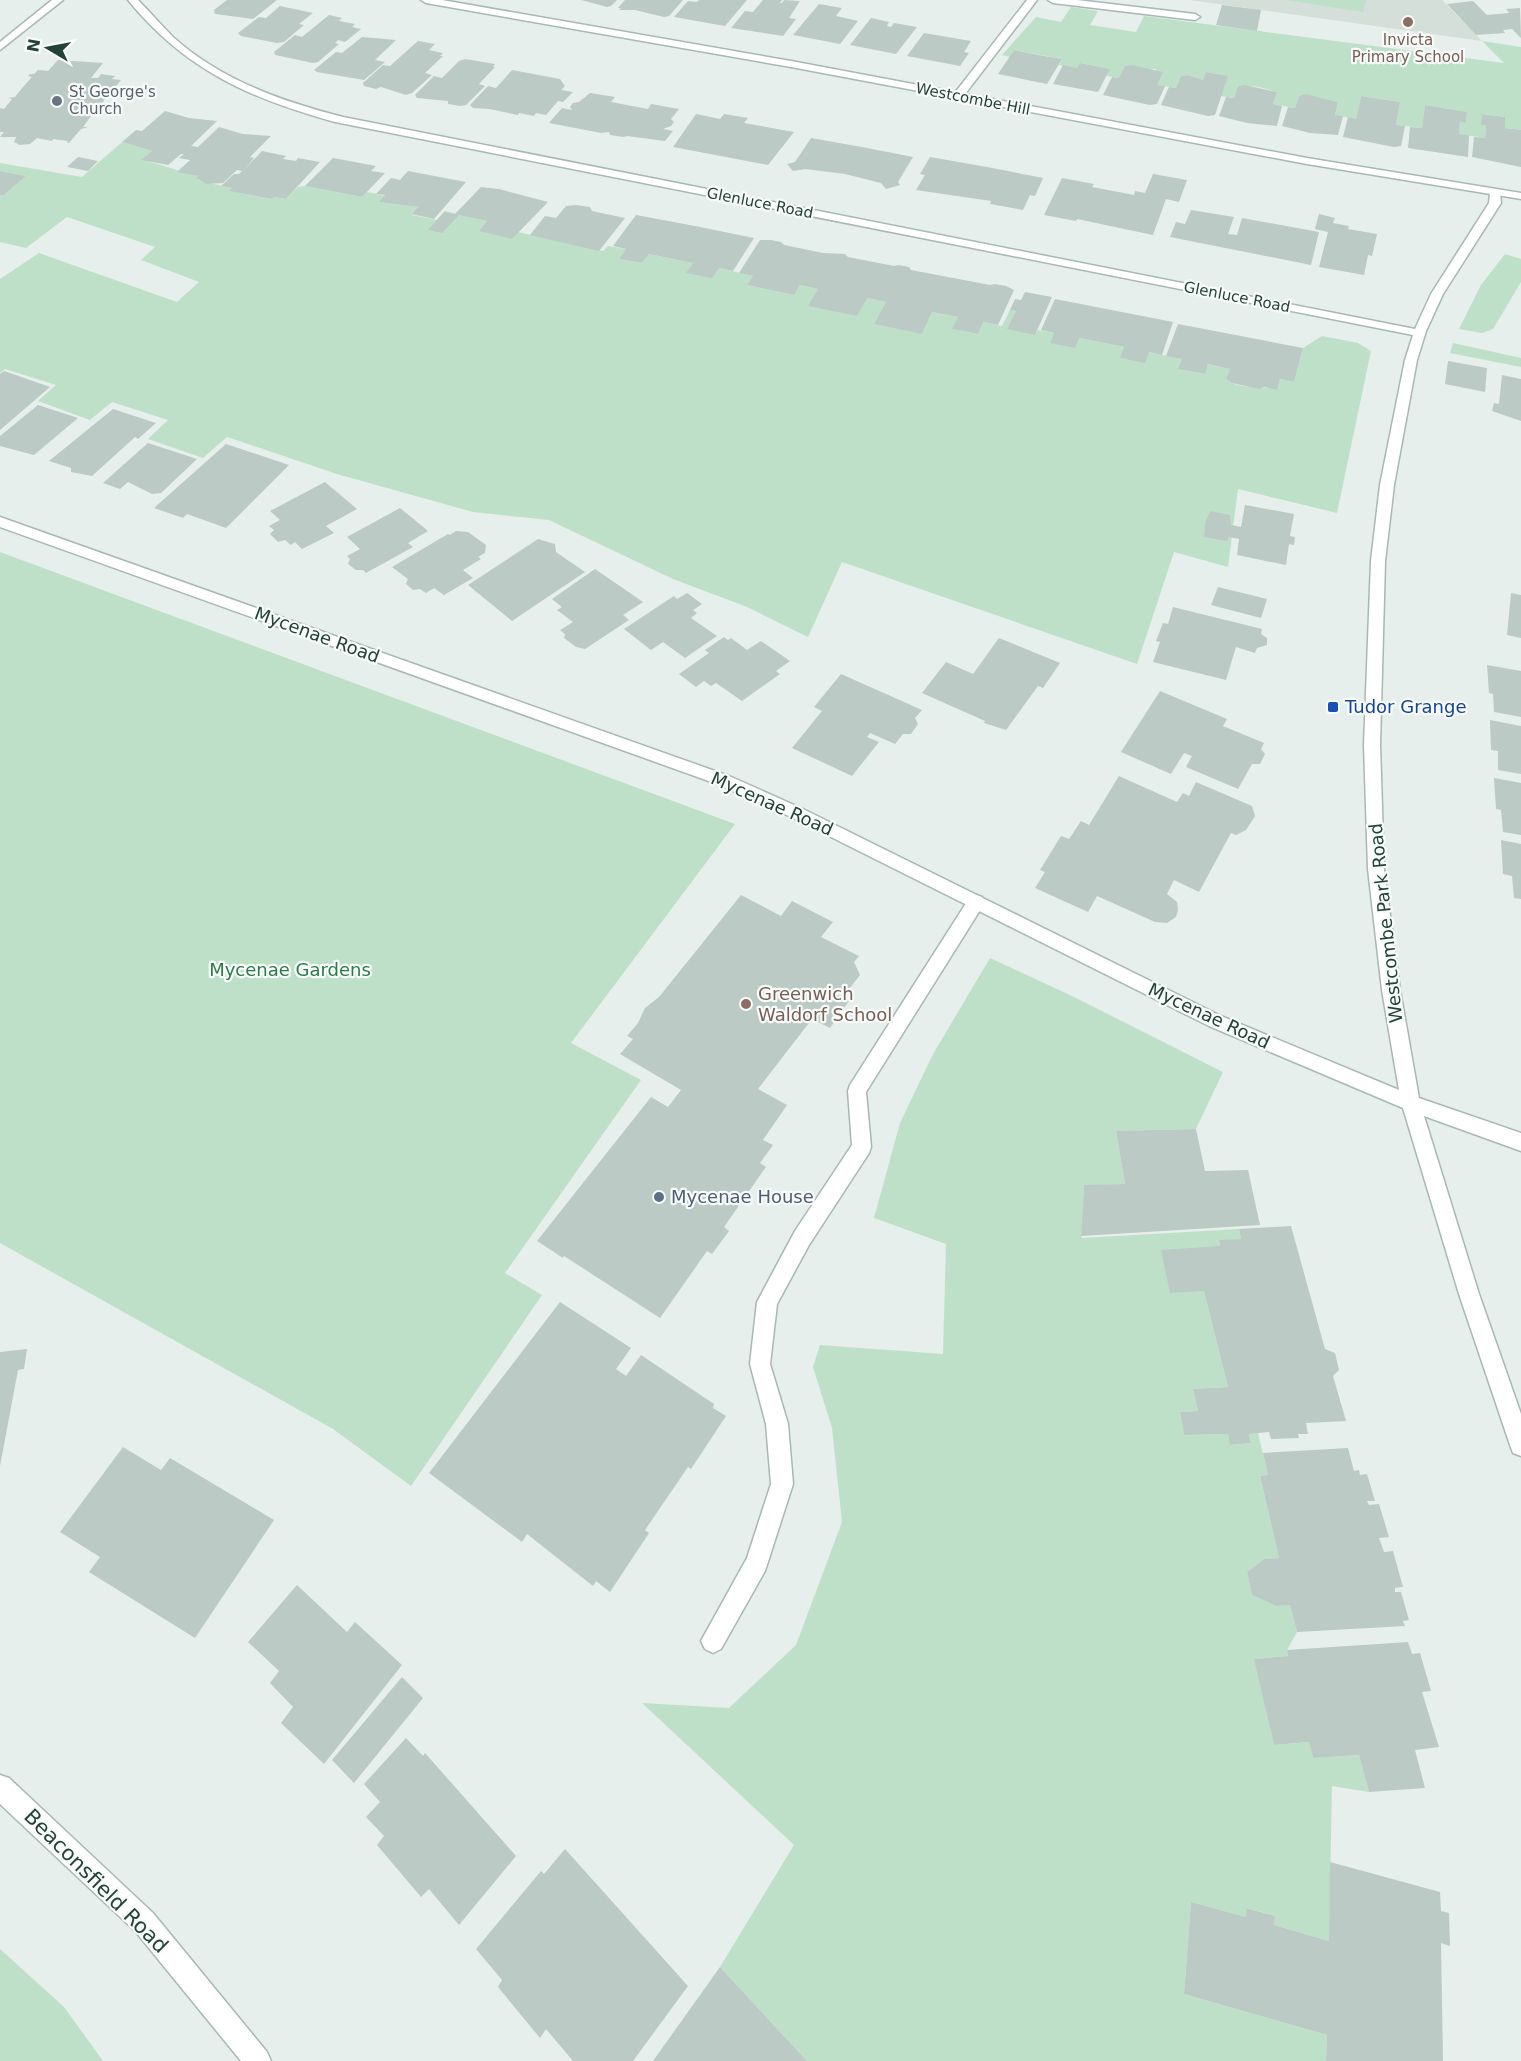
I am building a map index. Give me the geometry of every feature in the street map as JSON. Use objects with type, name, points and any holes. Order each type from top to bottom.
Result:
[{"type":"street","points":[[0,47],[58,0]]},
{"type":"street","name":"Glenluce Road","points":[[133,0],[172,41],[217,74],[265,98],[299,109],[388,130],[1419,333]]},
{"type":"street","name":"Westcombe Hill","points":[[426,0],[1295,159],[1521,196]]},
{"type":"street","points":[[958,96],[1032,0]]},
{"type":"street","points":[[1053,0],[1195,17]]},
{"type":"street","name":"Westcombe Park Road","points":[[1496,192],[1494,203],[1437,294],[1419,333],[1403,396],[1378,561],[1372,745],[1376,869],[1391,990],[1411,1103],[1469,1294],[1521,1445]]},
{"type":"street","name":"Mycenae Road","points":[[0,522],[723,780],[797,813],[1215,1021],[1411,1103],[1521,1142]]},
{"type":"street","points":[[713,1641],[757,1563],[782,1484],[777,1424],[760,1364],[767,1302],[802,1238],[862,1147],[857,1091],[976,902]]},
{"type":"street","name":"Beaconsfield Road","points":[[0,1787],[144,1922],[258,2061]]},
{"type":"shaded area","name":"Invicta Primary School","points":[[1190,0],[1442,0],[1482,41],[1261,10]]},
{"type":"green space","points":[[1285,0],[1366,0],[1363,12]]},
{"type":"green space","points":[[1071,7],[1098,11],[1090,25],[1136,32],[1144,16],[1504,63],[1482,41],[1521,47],[1521,130],[1505,128],[1505,117],[1483,114],[1482,125],[1486,125],[1485,138],[1459,134],[1460,122],[1466,123],[1467,112],[1425,105],[1422,128],[1396,125],[1400,102],[1361,96],[1356,119],[1335,115],[1338,102],[1309,96],[1299,96],[1295,108],[1273,104],[1277,92],[1258,87],[1238,86],[1234,98],[1220,96],[1227,76],[1206,72],[1203,80],[1188,75],[1181,76],[1176,88],[1157,85],[1156,69],[1142,69],[1132,65],[1119,78],[1107,76],[1109,69],[1080,63],[1077,68],[1059,65],[1062,59],[1014,50],[1010,57],[1002,55],[1036,17],[1061,22]]},
{"type":"green space","points":[[122,142],[152,151],[142,160],[199,176],[197,178],[200,181],[232,188],[230,191],[271,199],[274,197],[286,199],[298,187],[305,186],[362,197],[367,192],[385,196],[380,202],[418,207],[411,213],[412,215],[437,220],[445,211],[487,221],[479,231],[518,232],[603,251],[608,246],[626,249],[619,259],[642,263],[649,254],[693,263],[687,273],[719,268],[753,276],[747,285],[794,295],[800,285],[818,289],[809,306],[867,298],[886,302],[874,324],[922,333],[932,312],[958,317],[953,329],[977,334],[983,322],[1002,326],[1010,310],[1016,311],[1008,328],[1035,335],[1038,330],[1054,333],[1050,343],[1079,338],[1182,359],[1179,369],[1204,374],[1208,364],[1230,369],[1226,379],[1244,386],[1277,389],[1280,379],[1294,382],[1303,348],[1322,336],[1358,343],[1371,351],[1337,513],[1238,489],[1228,567],[1174,552],[1137,664],[842,562],[808,637],[747,607],[673,579],[549,520],[473,512],[337,474],[227,437],[203,458],[148,439],[168,420],[112,402],[90,420],[38,401],[56,385],[5,369],[0,373],[0,279],[39,253],[177,302],[199,282],[141,260],[155,247],[67,217],[26,248],[0,242],[0,195],[4,195],[26,176],[0,171],[0,163],[82,177]]},
{"type":"green space","points":[[1505,254],[1521,259],[1521,282],[1493,329],[1482,333],[1459,329],[1481,285]]},
{"type":"green space","points":[[1453,343],[1521,358],[1521,367],[1450,353]]},
{"type":"green space","name":"Mycenae Gardens","points":[[0,552],[735,824],[571,1043],[641,1080],[505,1273],[542,1295],[411,1486],[333,1429],[0,1243]]},
{"type":"green space","points":[[990,958],[1072,996],[1223,1072],[1196,1129],[1116,1131],[1125,1184],[1084,1186],[1081,1236],[1082,1238],[1239,1229],[1241,1239],[1219,1241],[1220,1246],[1204,1291],[1228,1387],[1193,1389],[1198,1411],[1180,1412],[1184,1435],[1228,1434],[1231,1445],[1251,1443],[1249,1434],[1258,1433],[1268,1475],[1260,1476],[1279,1558],[1264,1559],[1247,1572],[1252,1595],[1276,1606],[1290,1605],[1297,1632],[1287,1650],[1288,1656],[1255,1659],[1274,1745],[1309,1742],[1313,1758],[1359,1755],[1369,1792],[1332,1786],[1329,1941],[1274,1925],[1275,1916],[1247,1908],[1246,1917],[1191,1902],[1184,1994],[1327,2035],[1326,2061],[807,2061],[720,1967],[794,1845],[642,1703],[729,1708],[796,1645],[842,1522],[832,1428],[813,1367],[820,1345],[943,1354],[946,1244],[874,1218],[900,1123],[933,1054]]},
{"type":"green space","points":[[0,1949],[64,2007],[103,2061],[0,2061]]},
{"type":"building","points":[[227,0],[277,0],[253,19],[215,14],[214,10]]},
{"type":"building","points":[[581,0],[617,0],[607,7]]},
{"type":"building","points":[[625,0],[683,0],[669,16],[664,17],[635,10],[619,10],[621,8],[618,8]]},
{"type":"building","points":[[699,0],[747,0],[725,26],[674,17],[688,1],[697,2]]},
{"type":"building","points":[[763,0],[782,0],[780,3],[784,0],[800,1],[789,18],[796,19],[783,36],[731,28],[745,11],[753,12]]},
{"type":"building","points":[[1473,1],[1487,15],[1509,13],[1506,9],[1520,8],[1521,38],[1512,29],[1503,30],[1505,33],[1476,35],[1447,4]]},
{"type":"building","points":[[819,4],[842,8],[836,16],[858,21],[840,44],[793,35]]},
{"type":"building","points":[[1222,5],[1261,10],[1257,31],[1216,25]]},
{"type":"building","points":[[280,6],[313,13],[299,24],[304,25],[284,42],[277,43],[241,36],[238,33],[259,17],[266,18]]},
{"type":"building","points":[[329,15],[342,18],[339,21],[355,24],[352,27],[361,29],[345,42],[338,40],[335,43],[339,44],[318,62],[275,55],[274,52],[295,35],[302,37]]},
{"type":"building","points":[[871,18],[889,22],[887,26],[891,27],[894,23],[917,27],[896,54],[850,45]]},
{"type":"building","points":[[924,33],[971,41],[964,52],[969,53],[960,66],[907,56]]},
{"type":"building","points":[[362,37],[396,40],[375,60],[385,62],[364,80],[314,70],[336,52],[342,53]]},
{"type":"building","points":[[418,41],[435,44],[429,50],[443,53],[440,56],[443,56],[425,73],[432,75],[412,93],[406,95],[381,87],[376,89],[364,86],[363,83],[383,65],[390,66]]},
{"type":"building","points":[[1014,50],[1062,59],[1047,84],[998,74]]},
{"type":"building","points":[[465,59],[495,64],[493,67],[495,67],[479,84],[485,86],[466,105],[460,106],[448,104],[448,101],[417,98],[415,95],[434,76],[442,78],[459,61]]},
{"type":"building","name":"St George's Church","points":[[58,60],[103,63],[91,78],[98,78],[101,74],[115,76],[112,79],[121,80],[112,91],[116,92],[110,93],[102,103],[107,103],[101,105],[93,114],[98,114],[91,116],[83,127],[88,127],[81,129],[69,143],[68,141],[37,138],[30,144],[20,145],[14,142],[16,137],[0,137],[4,132],[0,132],[0,108],[4,109],[12,99],[8,98],[15,97],[32,77],[28,76],[30,74],[38,70],[48,71]]},
{"type":"building","points":[[1080,63],[1110,69],[1098,92],[1053,84],[1063,65],[1077,68]]},
{"type":"building","points":[[1132,65],[1163,72],[1157,85],[1165,86],[1157,104],[1150,105],[1103,95],[1112,77],[1119,78],[1125,66]]},
{"type":"building","points":[[512,70],[560,79],[565,86],[561,90],[573,92],[563,102],[558,101],[546,115],[536,113],[534,116],[519,113],[518,115],[473,108],[470,105],[488,86],[496,88]]},
{"type":"building","points":[[1206,72],[1228,76],[1215,115],[1208,116],[1161,105],[1169,87],[1176,88],[1181,76],[1188,75],[1203,80]]},
{"type":"building","points":[[1245,85],[1277,92],[1273,104],[1282,106],[1277,126],[1247,123],[1219,116],[1226,97],[1234,98],[1238,86]]},
{"type":"building","points":[[590,93],[615,97],[611,102],[648,109],[651,104],[679,109],[671,119],[674,122],[671,126],[663,129],[673,131],[665,141],[610,135],[609,132],[601,133],[549,123],[562,108],[572,110],[570,107],[573,103],[579,102]]},
{"type":"building","points":[[1306,94],[1338,102],[1335,115],[1343,116],[1338,135],[1310,133],[1282,126],[1288,107],[1295,108],[1299,96]]},
{"type":"building","points":[[1361,96],[1400,102],[1396,125],[1405,126],[1401,146],[1394,147],[1343,137],[1348,117],[1356,119]]},
{"type":"building","points":[[1425,105],[1467,112],[1466,123],[1460,122],[1459,134],[1469,135],[1468,157],[1408,148],[1410,127],[1422,128]]},
{"type":"building","points":[[165,111],[189,118],[217,121],[191,146],[198,147],[219,127],[243,134],[271,136],[250,157],[254,158],[244,170],[262,151],[286,156],[283,159],[296,161],[298,158],[320,162],[286,199],[274,197],[272,199],[229,191],[232,188],[221,186],[234,174],[242,171],[237,170],[223,183],[206,184],[196,178],[199,176],[177,172],[190,160],[179,158],[184,154],[168,165],[141,160],[152,151],[122,142],[136,130],[142,131]]},
{"type":"building","points":[[696,114],[720,119],[724,114],[748,118],[744,123],[794,132],[768,165],[673,147]]},
{"type":"building","points":[[1482,114],[1505,117],[1505,128],[1521,130],[1521,167],[1472,157],[1474,137],[1485,138],[1486,125],[1481,125]]},
{"type":"building","points":[[811,138],[913,157],[898,182],[900,185],[886,189],[881,183],[845,174],[805,169],[793,171],[787,164],[795,162]]},
{"type":"building","points":[[78,157],[98,161],[88,171],[67,167]]},
{"type":"building","points":[[930,157],[1043,178],[1035,196],[1030,195],[1023,210],[990,204],[991,201],[916,190],[925,175],[920,174]]},
{"type":"building","points":[[333,158],[376,166],[371,171],[385,173],[362,197],[305,186]]},
{"type":"building","points":[[0,171],[26,176],[4,195],[0,195]]},
{"type":"building","points":[[408,171],[466,182],[434,219],[411,214],[418,207],[379,202],[385,195],[376,194],[391,178],[400,180]]},
{"type":"building","points":[[1153,174],[1187,180],[1179,202],[1166,199],[1153,235],[1077,219],[1076,221],[1044,215],[1062,178],[1094,184],[1092,187],[1134,195],[1135,191],[1145,193]]},
{"type":"building","points":[[481,187],[499,189],[548,202],[512,239],[479,231],[487,221],[455,214]]},
{"type":"building","points":[[576,205],[625,218],[599,251],[530,235],[545,216],[556,218],[566,206]]},
{"type":"building","points":[[1191,210],[1234,217],[1228,234],[1237,235],[1242,218],[1319,232],[1311,265],[1170,237],[1176,222],[1185,224]]},
{"type":"building","points":[[444,212],[459,215],[442,233],[428,230]]},
{"type":"building","points":[[1319,214],[1335,218],[1333,223],[1349,226],[1348,229],[1377,234],[1372,256],[1368,255],[1364,275],[1319,267],[1328,232],[1315,229]]},
{"type":"building","points":[[636,215],[754,238],[733,271],[719,268],[712,278],[686,273],[693,263],[649,254],[642,263],[619,259],[626,249],[613,246]]},
{"type":"building","points":[[760,240],[781,242],[784,245],[823,253],[845,254],[848,257],[899,265],[909,267],[911,270],[990,285],[1006,286],[1014,290],[998,325],[983,322],[978,334],[952,329],[958,317],[932,312],[922,334],[874,324],[886,302],[867,298],[857,316],[808,306],[818,289],[800,285],[794,295],[747,285],[753,276],[739,273]]},
{"type":"building","points":[[1025,292],[1052,297],[1035,335],[1007,329],[1016,311],[1010,310],[1015,299],[1021,300]]},
{"type":"building","points":[[1055,299],[1173,322],[1162,355],[1149,352],[1145,363],[1120,358],[1124,347],[1079,338],[1075,348],[1050,343],[1054,333],[1041,330]]},
{"type":"building","points":[[1178,324],[1303,348],[1294,382],[1280,379],[1277,390],[1264,387],[1259,389],[1232,383],[1226,379],[1230,369],[1208,364],[1205,374],[1178,369],[1182,359],[1166,356]]},
{"type":"building","points":[[1448,361],[1487,368],[1485,392],[1445,384]]},
{"type":"building","points":[[4,371],[50,387],[0,430],[0,374]]},
{"type":"building","points":[[1502,375],[1521,379],[1521,421],[1492,411],[1494,403],[1499,404]]},
{"type":"building","points":[[38,405],[78,418],[34,455],[0,446],[0,436]]},
{"type":"building","points":[[113,409],[156,423],[138,439],[135,437],[92,476],[71,472],[71,468],[49,461]]},
{"type":"building","points":[[148,443],[197,459],[161,493],[152,494],[128,482],[120,489],[103,483]]},
{"type":"building","points":[[226,444],[289,465],[226,528],[187,514],[183,518],[154,508]]},
{"type":"building","points":[[325,482],[357,509],[326,526],[334,533],[302,549],[295,542],[291,545],[285,540],[278,542],[270,534],[274,530],[269,526],[280,520],[270,511]]},
{"type":"building","points":[[1245,505],[1294,514],[1290,536],[1295,537],[1294,545],[1289,544],[1286,565],[1237,555],[1239,539],[1229,537],[1227,541],[1204,537],[1205,524],[1210,511],[1230,515],[1231,525],[1241,527]]},
{"type":"building","points":[[400,508],[428,531],[408,543],[413,547],[366,573],[348,564],[350,559],[347,556],[360,549],[347,537]]},
{"type":"building","points":[[456,531],[468,532],[486,545],[485,553],[478,557],[481,559],[463,570],[473,578],[444,595],[434,588],[426,593],[420,589],[413,590],[406,584],[408,579],[392,567],[448,534]]},
{"type":"building","points":[[538,539],[555,544],[556,552],[585,572],[512,621],[468,585]]},
{"type":"building","points":[[595,569],[643,602],[623,615],[629,620],[585,649],[576,647],[564,638],[565,634],[560,630],[573,622],[557,610],[562,607],[552,599]]},
{"type":"building","points":[[1218,587],[1267,599],[1261,618],[1211,605]]},
{"type":"building","points":[[687,593],[702,604],[693,610],[697,613],[691,618],[717,636],[685,658],[663,642],[651,650],[624,629],[674,596],[677,599]]},
{"type":"building","points":[[1511,593],[1521,595],[1521,638],[1507,635]]},
{"type":"building","points":[[1173,607],[1262,629],[1261,634],[1267,638],[1267,645],[1257,648],[1255,653],[1236,647],[1226,680],[1153,662],[1160,642],[1156,641],[1163,623],[1168,624]]},
{"type":"building","points":[[724,637],[728,640],[731,638],[747,650],[761,641],[790,661],[776,671],[780,674],[742,701],[716,683],[711,686],[704,681],[696,687],[679,674],[709,653],[705,650]]},
{"type":"building","points":[[999,638],[1060,663],[1043,688],[1038,686],[1006,730],[984,723],[985,721],[922,693],[946,662],[973,674]]},
{"type":"building","points":[[1487,665],[1521,671],[1521,717],[1494,712],[1493,694],[1489,693]]},
{"type":"building","points":[[841,674],[922,710],[915,718],[918,724],[911,734],[903,734],[895,744],[870,733],[867,737],[879,742],[852,776],[792,748],[822,711],[814,707]]},
{"type":"building","points":[[1160,691],[1227,719],[1223,726],[1264,743],[1261,749],[1265,754],[1260,764],[1252,764],[1238,789],[1186,767],[1192,756],[1184,753],[1171,774],[1121,752]]},
{"type":"building","points":[[1490,720],[1521,726],[1521,774],[1498,770],[1498,751],[1491,750]]},
{"type":"building","points":[[1119,776],[1177,802],[1183,793],[1189,796],[1196,782],[1252,806],[1255,816],[1246,830],[1236,835],[1231,833],[1199,892],[1174,880],[1167,894],[1177,902],[1178,910],[1176,917],[1167,923],[1155,922],[1097,896],[1088,912],[1035,888],[1045,872],[1040,870],[1061,836],[1069,839],[1081,821],[1089,825]]},
{"type":"building","points":[[1494,778],[1521,783],[1521,835],[1503,832],[1501,810],[1496,809]]},
{"type":"building","points":[[1501,840],[1521,844],[1521,899],[1514,898],[1512,876],[1503,874]]},
{"type":"building","points":[[741,895],[781,916],[792,901],[833,922],[821,937],[859,956],[854,962],[860,975],[846,993],[832,992],[849,1001],[830,1028],[812,1019],[758,1089],[787,1105],[763,1140],[773,1145],[760,1163],[766,1167],[724,1227],[729,1231],[712,1254],[707,1251],[660,1318],[537,1241],[651,1097],[668,1107],[681,1090],[620,1054],[633,1039],[627,1036],[638,1023],[645,1008],[659,997]]},
{"type":"building","points":[[1196,1129],[1205,1171],[1248,1170],[1260,1225],[1081,1236],[1084,1185],[1125,1184],[1116,1131]]},
{"type":"building","points":[[1291,1226],[1325,1349],[1335,1353],[1339,1370],[1333,1376],[1346,1421],[1306,1423],[1308,1434],[1298,1434],[1299,1438],[1271,1439],[1269,1432],[1249,1434],[1251,1443],[1230,1445],[1228,1434],[1184,1435],[1180,1412],[1198,1411],[1193,1389],[1228,1387],[1204,1291],[1170,1293],[1161,1250],[1220,1246],[1219,1240],[1241,1239],[1239,1229]]},
{"type":"building","points":[[560,1302],[631,1348],[616,1369],[626,1376],[641,1355],[714,1404],[713,1408],[726,1416],[691,1469],[688,1467],[645,1530],[649,1533],[610,1592],[596,1581],[593,1586],[527,1534],[522,1542],[429,1473]]},
{"type":"building","points":[[27,1349],[24,1369],[18,1370],[0,1466],[0,1352]]},
{"type":"building","points":[[123,1447],[161,1470],[170,1458],[274,1520],[195,1638],[89,1572],[100,1557],[60,1532]]},
{"type":"building","points":[[1348,1448],[1354,1471],[1359,1470],[1360,1475],[1367,1474],[1375,1501],[1367,1501],[1369,1505],[1379,1504],[1389,1537],[1379,1538],[1384,1552],[1393,1551],[1403,1587],[1395,1588],[1395,1592],[1401,1592],[1409,1620],[1403,1621],[1405,1626],[1297,1632],[1290,1605],[1276,1606],[1252,1595],[1247,1572],[1264,1559],[1279,1558],[1260,1476],[1268,1475],[1263,1453]]},
{"type":"building","points":[[297,1585],[347,1632],[355,1622],[402,1665],[324,1764],[281,1723],[293,1707],[270,1683],[279,1671],[248,1642]]},
{"type":"building","points":[[1408,1642],[1412,1654],[1420,1653],[1431,1691],[1422,1692],[1439,1747],[1415,1750],[1425,1788],[1369,1792],[1359,1755],[1313,1758],[1309,1742],[1274,1745],[1254,1659],[1288,1656],[1287,1650]]},
{"type":"building","points":[[402,1677],[423,1698],[354,1783],[332,1760]]},
{"type":"building","points":[[406,1738],[423,1756],[425,1753],[516,1856],[459,1925],[429,1889],[421,1897],[377,1845],[384,1836],[366,1817],[380,1802],[364,1784]]},
{"type":"building","points":[[565,1849],[688,1986],[633,2061],[573,2061],[546,2029],[540,2038],[498,1987],[502,1980],[476,1949],[541,1871],[544,1874]]},
{"type":"building","points":[[1330,1862],[1440,1892],[1441,1911],[1449,1913],[1450,1946],[1441,1943],[1443,2061],[1326,2061],[1327,2035],[1184,1994],[1191,1902],[1246,1917],[1246,1908],[1275,1916],[1274,1925],[1329,1941]]},
{"type":"building","points":[[720,1967],[807,2061],[653,2061]]},
{"type":"place","name":"Invicta Primary School","points":[[1408,22]]},
{"type":"place","name":"St George's Church","points":[[57,101]]},
{"type":"place","name":"Tudor Grange","points":[[1333,707]]},
{"type":"place","name":"Greenwich Waldorf School","points":[[746,1004]]},
{"type":"place","name":"Mycenae House","points":[[659,1197]]}]
